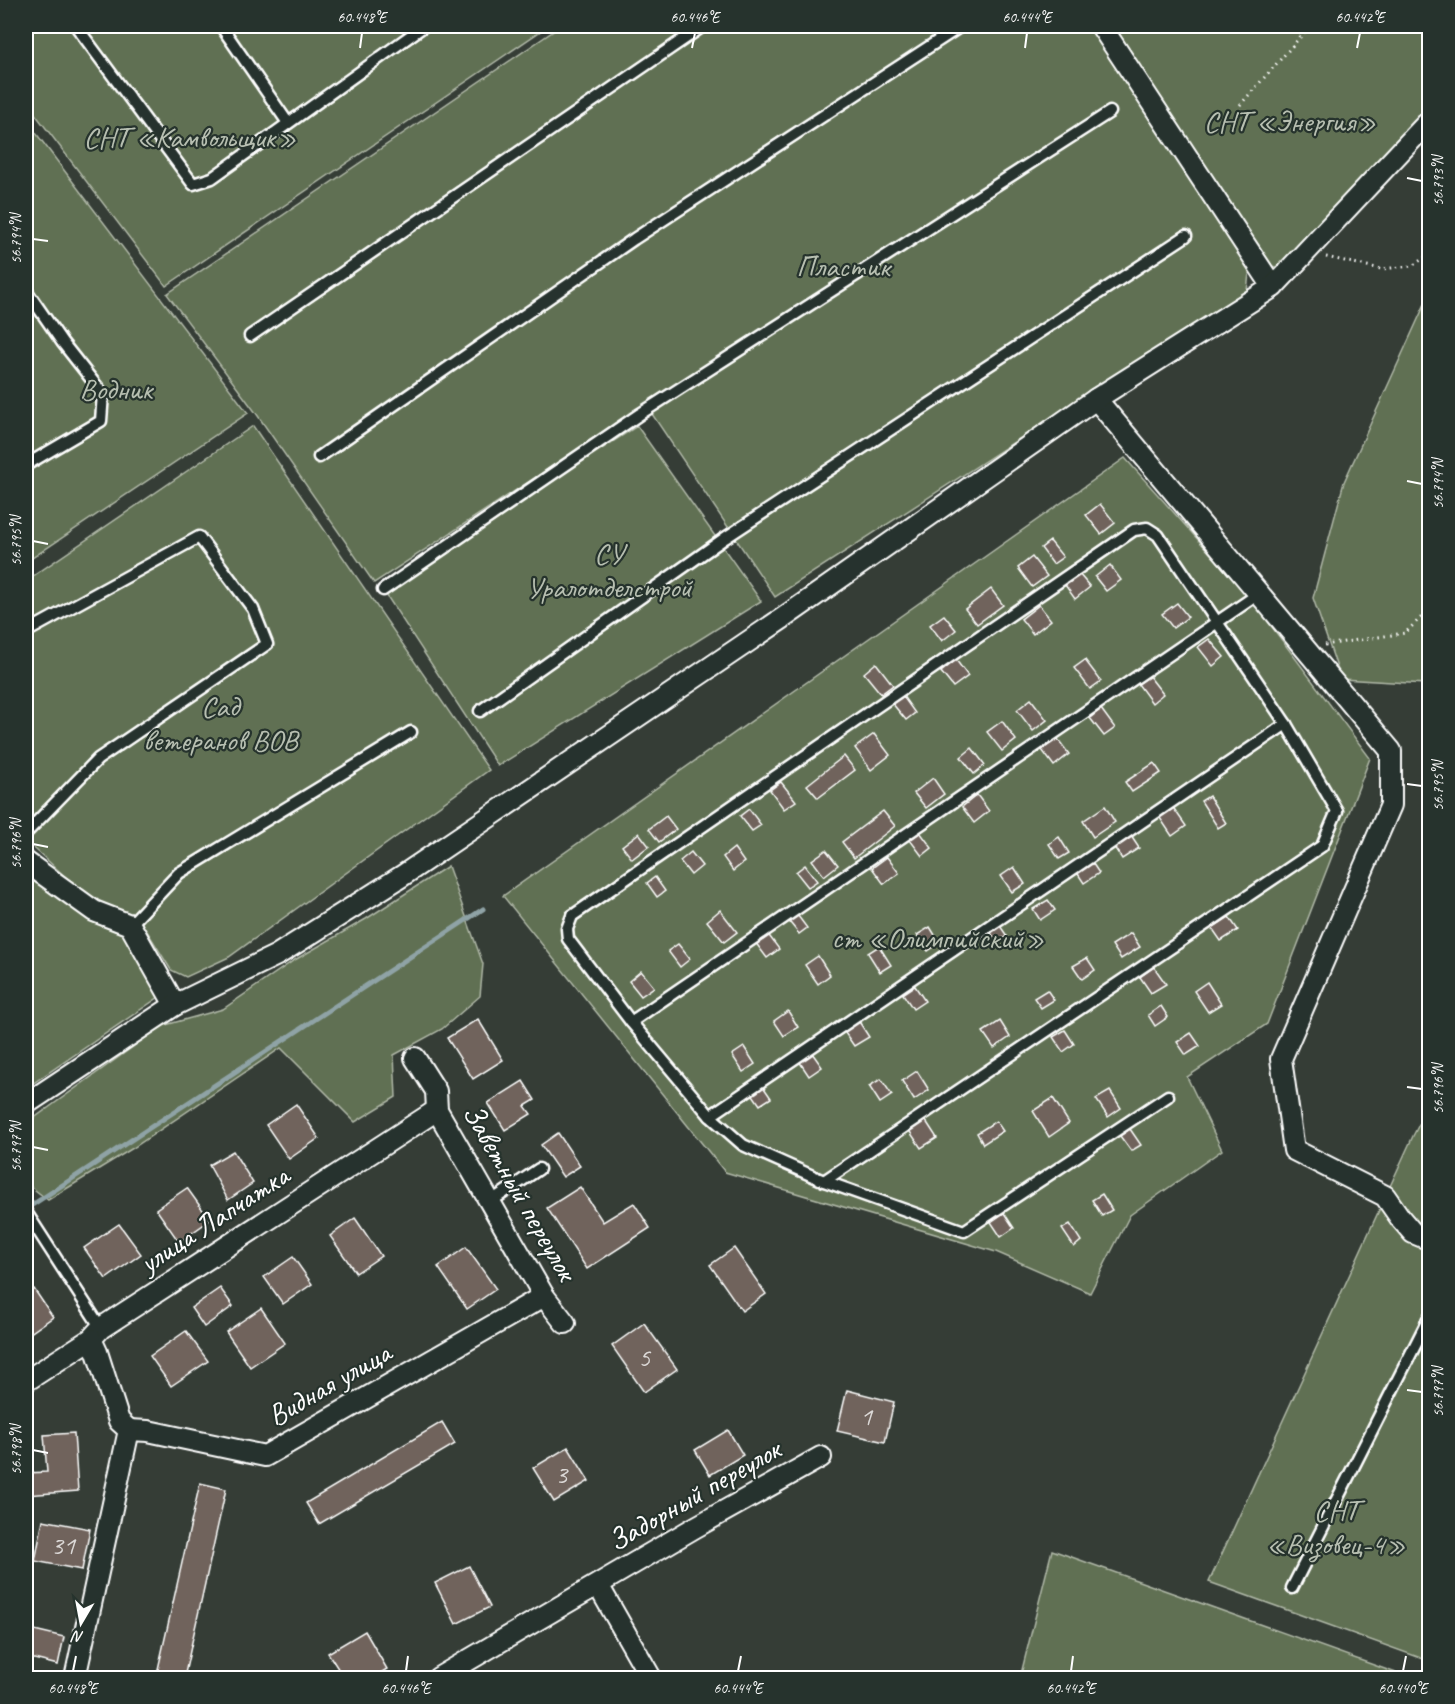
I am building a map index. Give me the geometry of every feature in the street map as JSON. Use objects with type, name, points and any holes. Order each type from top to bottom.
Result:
[{"type":"street","points":[[1101,26],[1273,287]]},
{"type":"street","points":[[26,1104],[174,1005],[277,955],[402,876],[783,618],[1096,399],[1273,287],[1430,120]]},
{"type":"street","points":[[1096,399],[1257,598],[1305,648],[1391,751],[1391,805],[1281,1059],[1294,1150],[1385,1196],[1413,1233],[1430,1240]]},
{"type":"street","points":[[26,862],[94,911],[130,925],[174,1005]]},
{"type":"street","name":"Заветный переулок","points":[[415,1058],[436,1091],[437,1110],[544,1296],[565,1323]]},
{"type":"street","name":"улица Лапчатка","points":[[26,1381],[437,1110]]},
{"type":"street","name":"Видная улица","points":[[129,1430],[148,1431],[265,1456],[544,1296]]},
{"type":"street","points":[[75,1678],[129,1430],[119,1421],[97,1352],[96,1334]]},
{"type":"street","name":"Задорный переулок","points":[[438,1678],[694,1528],[821,1457]]},
{"type":"street","name":"Задорный переулок","points":[[598,1586],[651,1678]]},
{"type":"lane","points":[[76,26],[193,184],[212,178],[409,30],[424,26]]},
{"type":"lane","points":[[221,26],[288,123]]},
{"type":"lane","points":[[250,336],[703,26]]},
{"type":"lane","points":[[319,457],[634,239],[961,26]]},
{"type":"lane","points":[[383,590],[640,414],[1110,112]]},
{"type":"lane","points":[[480,711],[725,538],[1186,236]]},
{"type":"lane","points":[[26,290],[62,342],[103,394],[101,421],[26,465]]},
{"type":"lane","points":[[824,1181],[1322,846],[1337,811],[1287,724],[1158,535],[1147,528],[1134,530],[572,916],[567,929],[568,939],[631,1022],[710,1116],[743,1145],[824,1181],[964,1231],[1168,1096]]},
{"type":"lane","points":[[26,632],[199,537],[253,609],[267,645],[98,759],[26,833]]},
{"type":"lane","points":[[631,1022],[1216,622],[1257,598]]},
{"type":"lane","points":[[710,1116],[1287,724]]},
{"type":"lane","points":[[130,925],[179,873],[411,732]]},
{"type":"lane","points":[[490,1202],[539,1169]]},
{"type":"lane","points":[[26,1212],[96,1334]]},
{"type":"lane","points":[[1292,1588],[1430,1316]]},
{"type":"path","points":[[1240,105],[1310,26]]},
{"type":"path","points":[[1305,253],[1381,269],[1412,266],[1430,254]]},
{"type":"path","points":[[1305,648],[1405,633],[1430,609]]},
{"type":"green space","name":"СНТ «Камвольщик»","points":[[26,26],[548,26],[166,286],[26,102]]},
{"type":"green space","name":"Пластик","points":[[561,26],[1091,26],[1250,264],[1247,291],[775,597],[646,405],[374,583],[256,413],[167,294]]},
{"type":"green space","name":"СНТ «Энергия»","points":[[1114,26],[1429,26],[1429,108],[1286,269],[1271,266]]},
{"type":"green space","name":"Водник","points":[[26,120],[248,413],[26,562]]},
{"type":"green space","points":[[1429,295],[1429,682],[1426,684],[1341,679],[1313,598],[1344,482]]},
{"type":"green space","name":"Сад ветеранов ВОВ","points":[[253,426],[489,770],[229,957],[186,977],[171,970],[147,931],[101,903],[68,879],[26,841],[26,581]]},
{"type":"green space","name":"СУ Уралотделстрой","points":[[637,426],[761,601],[498,766],[383,590]]},
{"type":"green space","name":"ст «Олимпийский»","points":[[1125,458],[1251,599],[1370,758],[1267,1024],[1187,1077],[1222,1150],[1130,1215],[1090,1293],[996,1252],[725,1172],[503,896]]},
{"type":"green space","points":[[448,866],[483,964],[480,996],[442,1029],[394,1055],[396,1097],[355,1122],[281,1048],[133,1148],[48,1200],[26,1183],[26,1124],[162,1026],[223,1009],[293,961],[366,919]]},
{"type":"green space","points":[[26,877],[128,937],[162,995],[26,1088]]},
{"type":"green space","name":"СНТ «Визовец-4»","points":[[1429,1105],[1429,1661],[1209,1582]]},
{"type":"green space","points":[[1052,1550],[1410,1678],[1020,1678]]},
{"type":"building","points":[[1100,504],[1115,523],[1101,534],[1086,515]]},
{"type":"building","points":[[1050,541],[1063,557],[1053,564],[1041,548]]},
{"type":"building","points":[[1032,557],[1047,576],[1032,587],[1018,568]]},
{"type":"building","points":[[1110,565],[1121,580],[1106,591],[1095,577]]},
{"type":"building","points":[[1079,574],[1090,587],[1075,599],[1065,585]]},
{"type":"building","points":[[991,589],[1003,605],[977,624],[965,609]]},
{"type":"building","points":[[1177,603],[1188,617],[1173,628],[1162,614]]},
{"type":"building","points":[[1039,605],[1051,620],[1033,634],[1021,619]]},
{"type":"building","points":[[944,615],[956,630],[942,641],[930,625]]},
{"type":"building","points":[[1209,639],[1224,657],[1213,666],[1198,647]]},
{"type":"building","points":[[956,660],[968,676],[953,687],[941,672]]},
{"type":"building","points":[[1085,660],[1101,681],[1090,689],[1074,668]]},
{"type":"building","points":[[876,663],[893,685],[881,694],[864,673]]},
{"type":"building","points":[[1149,676],[1163,694],[1152,703],[1138,684]]},
{"type":"building","points":[[902,695],[915,713],[906,720],[892,703]]},
{"type":"building","points":[[1031,699],[1047,720],[1033,731],[1017,710]]},
{"type":"building","points":[[1101,709],[1115,728],[1104,736],[1090,718]]},
{"type":"building","points":[[1002,721],[1016,740],[1002,751],[987,732]]},
{"type":"building","points":[[874,734],[890,755],[871,770],[855,748]]},
{"type":"building","points":[[1057,738],[1069,754],[1054,766],[1042,750]]},
{"type":"building","points":[[972,748],[985,765],[974,774],[961,757]]},
{"type":"building","points":[[844,756],[855,770],[818,798],[807,785]]},
{"type":"building","points":[[1154,763],[1161,773],[1132,792],[1125,782]]},
{"type":"building","points":[[933,778],[944,794],[926,808],[914,793]]},
{"type":"building","points":[[781,782],[796,801],[784,809],[770,790]]},
{"type":"building","points":[[977,795],[989,811],[974,823],[962,807]]},
{"type":"building","points":[[1209,796],[1226,823],[1218,828],[1201,801]]},
{"type":"building","points":[[1105,806],[1115,822],[1093,837],[1083,821]]},
{"type":"building","points":[[1172,806],[1186,826],[1172,836],[1158,815]]},
{"type":"building","points":[[749,809],[761,825],[752,831],[740,816]]},
{"type":"building","points":[[883,811],[895,826],[854,858],[842,842]]},
{"type":"building","points":[[666,816],[676,829],[659,842],[649,829]]},
{"type":"building","points":[[920,832],[932,848],[922,856],[910,840]]},
{"type":"building","points":[[639,833],[649,846],[632,859],[622,846]]},
{"type":"building","points":[[1131,836],[1139,848],[1122,859],[1114,847]]},
{"type":"building","points":[[1059,837],[1069,853],[1059,859],[1049,844]]},
{"type":"building","points":[[734,848],[744,862],[733,871],[723,857]]},
{"type":"building","points":[[826,850],[838,865],[824,876],[812,860]]},
{"type":"building","points":[[691,852],[702,866],[691,875],[680,861]]},
{"type":"building","points":[[887,857],[899,873],[884,884],[872,868]]},
{"type":"building","points":[[1091,861],[1099,873],[1084,883],[1076,871]]},
{"type":"building","points":[[805,865],[817,881],[808,887],[796,872]]},
{"type":"building","points":[[1014,867],[1025,884],[1012,892],[1001,876]]},
{"type":"building","points":[[655,877],[665,891],[657,897],[647,883]]},
{"type":"building","points":[[1048,900],[1055,910],[1040,920],[1033,909]]},
{"type":"building","points":[[720,910],[737,932],[724,942],[707,921]]},
{"type":"building","points":[[795,912],[807,928],[799,934],[787,919]]},
{"type":"building","points":[[1229,917],[1238,930],[1221,941],[1212,928]]},
{"type":"building","points":[[998,923],[1007,936],[997,942],[989,930]]},
{"type":"building","points":[[930,927],[940,943],[928,951],[917,935]]},
{"type":"building","points":[[767,933],[779,949],[767,958],[755,942]]},
{"type":"building","points":[[1131,933],[1140,947],[1121,959],[1112,945]]},
{"type":"building","points":[[678,944],[690,959],[680,967],[668,951]]},
{"type":"building","points":[[879,946],[891,965],[880,972],[868,953]]},
{"type":"building","points":[[818,956],[830,975],[818,984],[805,965]]},
{"type":"building","points":[[1087,958],[1095,970],[1082,979],[1073,966]]},
{"type":"building","points":[[1154,967],[1166,984],[1151,993],[1140,977]]},
{"type":"building","points":[[641,971],[654,987],[641,996],[629,981]]},
{"type":"building","points":[[1207,982],[1221,1004],[1208,1012],[1194,991]]},
{"type":"building","points":[[915,986],[925,1001],[913,1009],[903,994]]},
{"type":"building","points":[[1047,990],[1054,1000],[1041,1008],[1034,998]]},
{"type":"building","points":[[1161,1006],[1168,1017],[1155,1026],[1148,1015]]},
{"type":"building","points":[[788,1011],[798,1027],[784,1036],[774,1021]]},
{"type":"building","points":[[478,1019],[503,1060],[473,1079],[447,1038]]},
{"type":"building","points":[[858,1020],[869,1037],[854,1046],[843,1030]]},
{"type":"building","points":[[1000,1021],[1010,1037],[994,1048],[983,1032]]},
{"type":"building","points":[[1065,1030],[1074,1044],[1063,1052],[1053,1037]]},
{"type":"building","points":[[1191,1033],[1200,1046],[1186,1055],[1177,1042]]},
{"type":"building","points":[[744,1047],[755,1064],[743,1072],[732,1055]]},
{"type":"building","points":[[810,1050],[822,1067],[809,1076],[797,1058]]},
{"type":"building","points":[[917,1071],[929,1090],[914,1100],[902,1081]]},
{"type":"building","points":[[881,1079],[892,1095],[880,1103],[869,1086]]},
{"type":"building","points":[[523,1081],[535,1100],[525,1106],[531,1114],[505,1130],[488,1103]]},
{"type":"building","points":[[762,1085],[771,1098],[760,1105],[751,1092]]},
{"type":"building","points":[[1110,1091],[1121,1108],[1108,1117],[1096,1099]]},
{"type":"building","points":[[1053,1098],[1069,1123],[1049,1137],[1033,1111]]},
{"type":"building","points":[[296,1104],[319,1138],[289,1159],[266,1125]]},
{"type":"building","points":[[924,1118],[937,1138],[921,1148],[908,1129]]},
{"type":"building","points":[[996,1121],[1003,1131],[983,1144],[977,1133]]},
{"type":"building","points":[[1130,1129],[1141,1145],[1131,1151],[1120,1136]]},
{"type":"building","points":[[558,1133],[580,1166],[563,1177],[541,1145]]},
{"type":"building","points":[[233,1151],[253,1183],[228,1200],[209,1165]]},
{"type":"building","points":[[580,1187],[603,1222],[634,1203],[650,1228],[587,1269],[547,1208]]},
{"type":"building","points":[[187,1188],[210,1220],[179,1242],[156,1209]]},
{"type":"building","points":[[1102,1194],[1112,1210],[1102,1216],[1092,1200]]},
{"type":"building","points":[[1004,1213],[1014,1228],[1001,1237],[991,1222]]},
{"type":"building","points":[[355,1218],[381,1256],[356,1273],[330,1236]]},
{"type":"building","points":[[119,1224],[141,1254],[106,1279],[84,1248]]},
{"type":"building","points":[[1070,1224],[1081,1241],[1074,1247],[1062,1229]]},
{"type":"building","points":[[466,1247],[496,1289],[467,1309],[438,1267]]},
{"type":"building","points":[[734,1248],[766,1294],[742,1311],[710,1265]]},
{"type":"building","points":[[293,1257],[312,1284],[283,1304],[264,1277]]},
{"type":"building","points":[[220,1288],[233,1306],[204,1327],[191,1308]]},
{"type":"building","points":[[34,1289],[53,1317],[26,1336],[26,1295]]},
{"type":"building","points":[[261,1308],[285,1343],[250,1367],[226,1332]]},
{"type":"building","points":[[644,1323],[677,1369],[644,1392],[612,1346]]},
{"type":"building","points":[[186,1331],[208,1361],[171,1386],[150,1356]]},
{"type":"building","points":[[847,1390],[894,1402],[885,1442],[837,1431]]},
{"type":"building","points":[[442,1422],[455,1444],[319,1524],[306,1503]]},
{"type":"building","points":[[728,1430],[743,1455],[710,1475],[695,1450]]},
{"type":"building","points":[[74,1433],[78,1491],[26,1495],[26,1473],[47,1472],[44,1435]]},
{"type":"building","points":[[568,1447],[589,1481],[554,1502],[533,1468]]},
{"type":"building","points":[[200,1483],[226,1489],[184,1678],[156,1678]]},
{"type":"building","points":[[43,1520],[90,1529],[82,1570],[35,1561]]},
{"type":"building","points":[[469,1566],[490,1607],[456,1624],[435,1583]]},
{"type":"building","points":[[26,1628],[64,1637],[58,1665],[26,1657]]},
{"type":"building","points":[[365,1631],[387,1669],[372,1678],[344,1678],[328,1653]]},
{"type":"waterway","points":[[26,1209],[483,909]]}]
